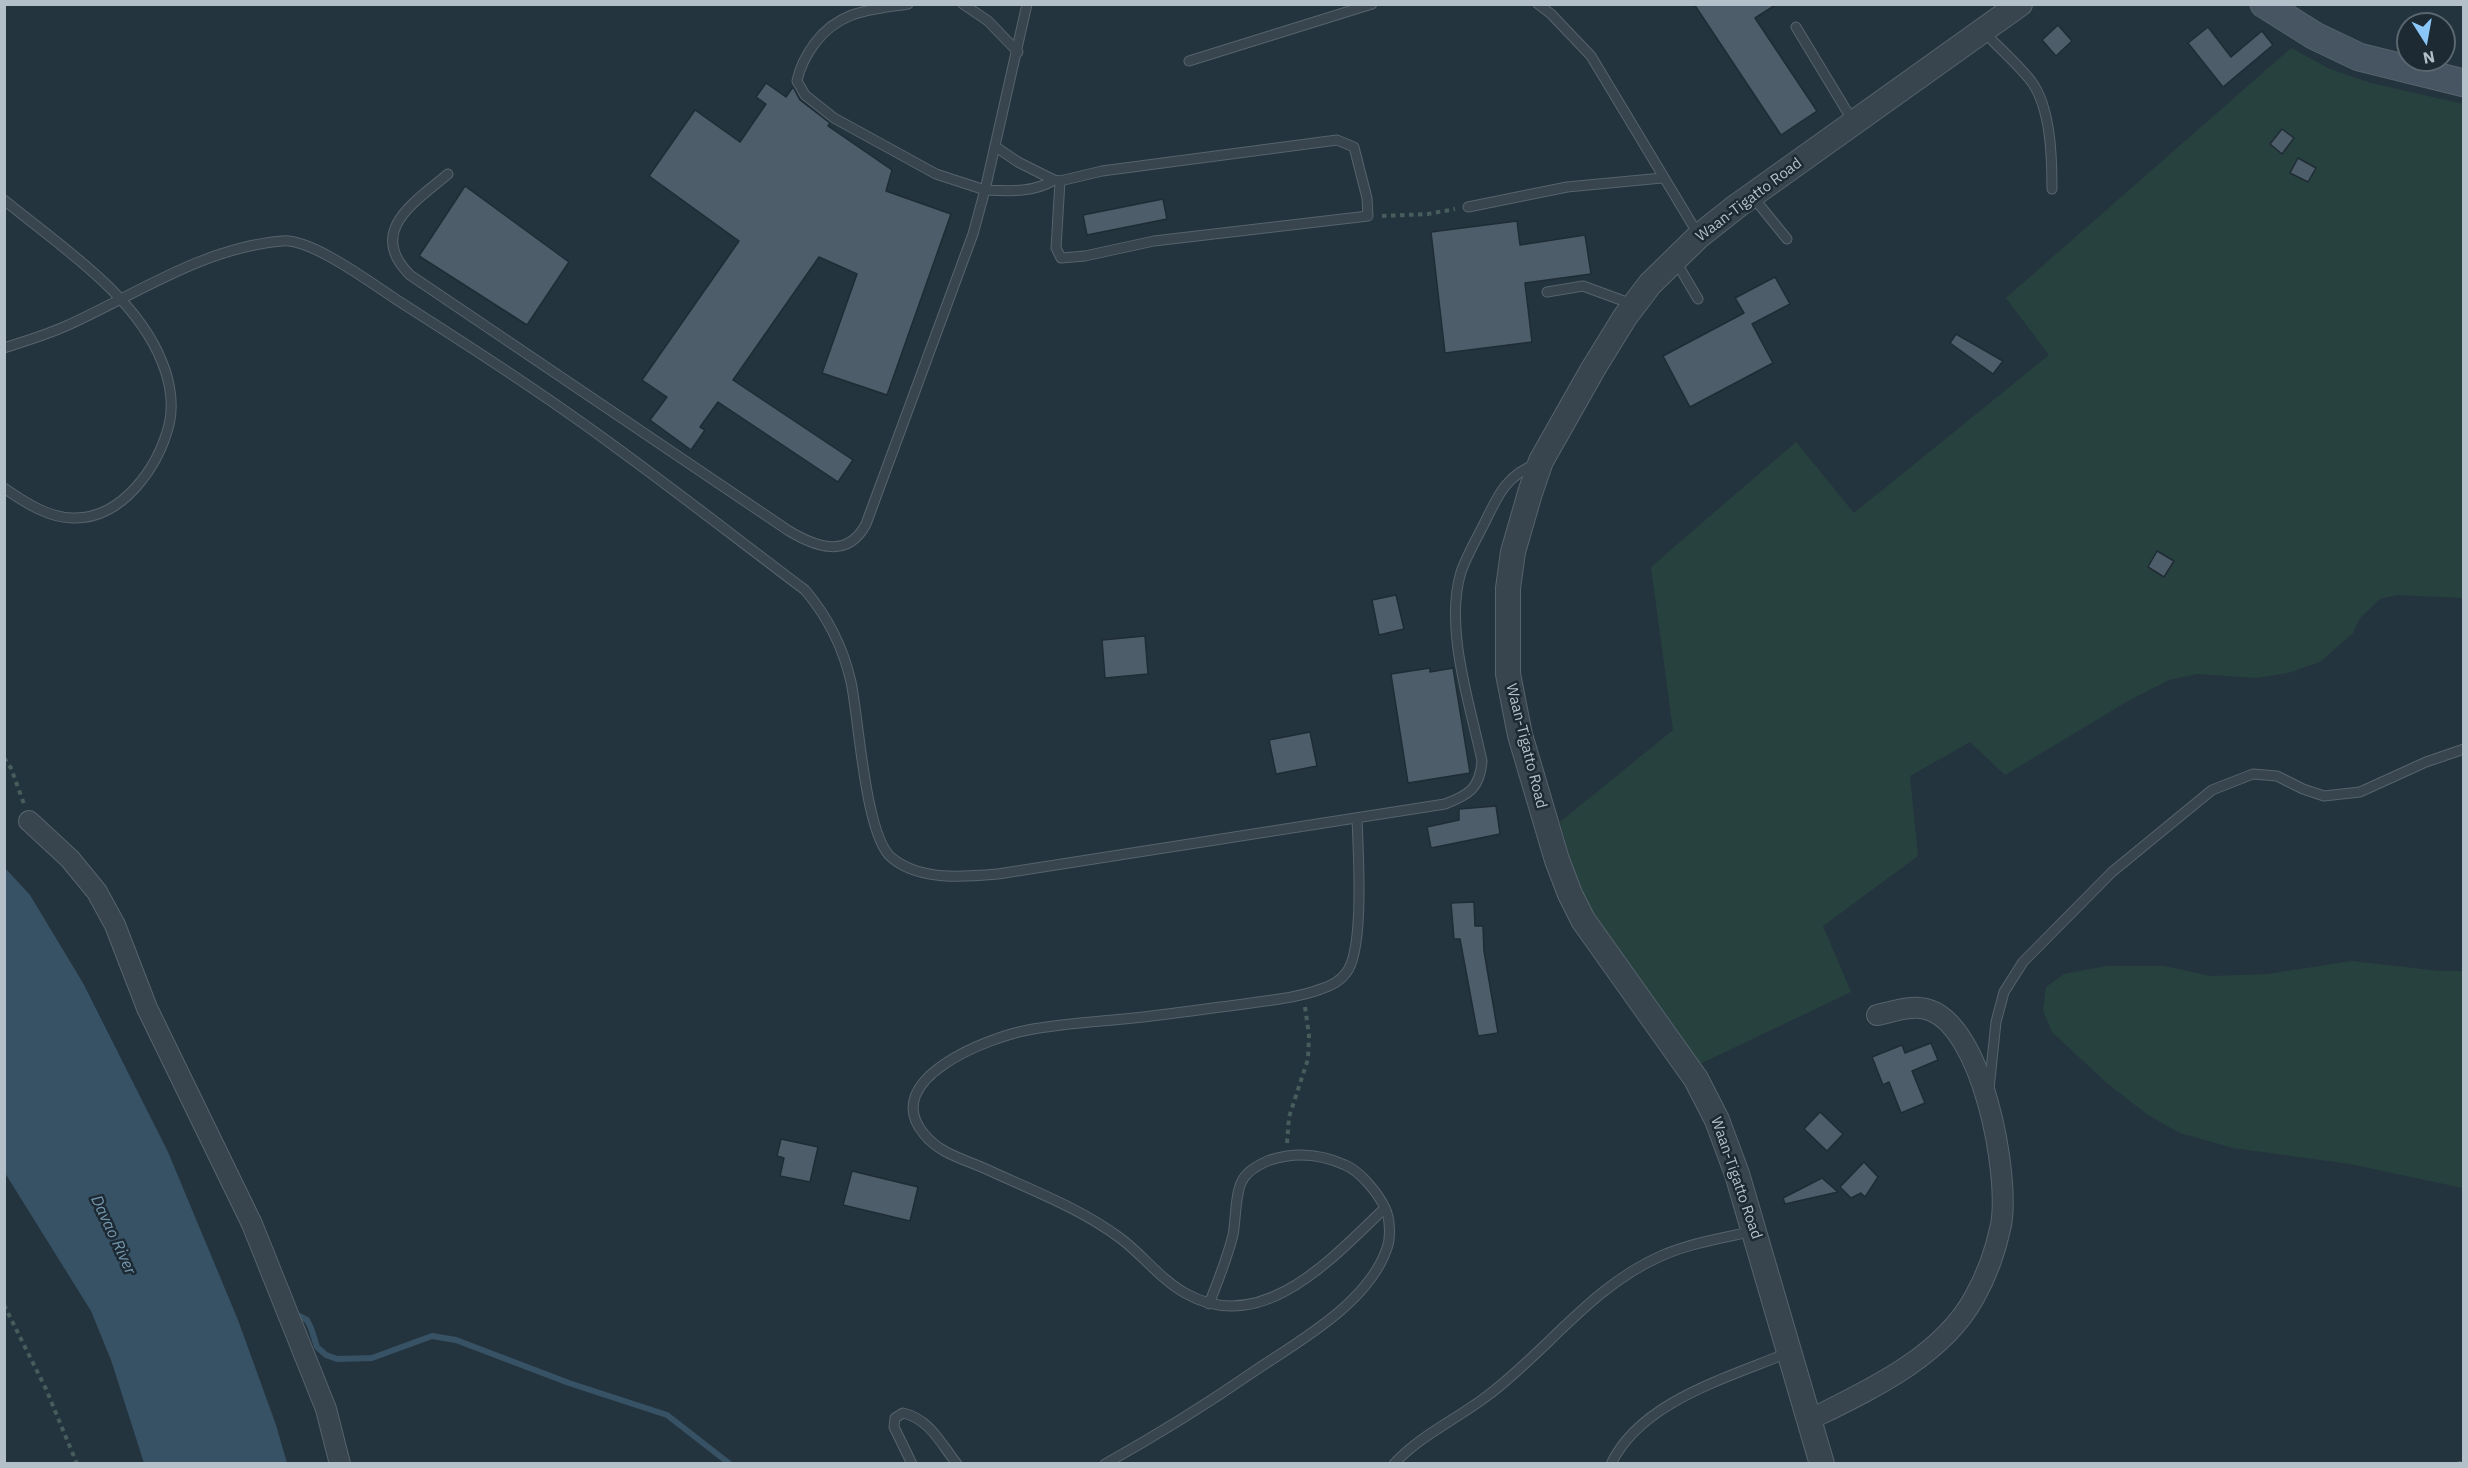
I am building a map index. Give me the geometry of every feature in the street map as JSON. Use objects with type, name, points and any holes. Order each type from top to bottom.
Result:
[{"type":"main road","points":[[2264,4],[2314,36],[2359,57],[2463,83]]},
{"type":"street","name":"Waan-Tigatto Road","points":[[1821,1464],[1755,1231],[1721,1131],[1696,1079],[1583,920],[1557,861],[1520,735],[1508,674],[1508,588],[1521,519],[1541,461],[1593,369],[1650,284],[1699,236],[1751,196],[2020,4]]},
{"type":"street","points":[[29,821],[70,859],[97,892],[115,925],[147,1008],[252,1224],[326,1409],[340,1464]]},
{"type":"street","points":[[1809,1420],[1876,1387],[1917,1360],[1946,1335],[1974,1299],[2001,1225],[2003,1192],[1996,1133],[1988,1098],[1960,1037],[1942,1017],[1926,1009],[1908,1008],[1877,1015]]},
{"type":"lane","points":[[908,4],[854,14],[825,29],[803,60],[797,81],[805,96],[834,118],[936,174],[985,190],[1010,191],[1041,188],[1057,180],[1101,171],[1337,140],[1354,147],[1367,198],[1368,216],[1154,241],[1085,256],[1061,258],[1056,248],[1057,180]]},
{"type":"lane","points":[[963,4],[988,21],[1018,52]]},
{"type":"lane","points":[[448,174],[396,221],[393,247],[398,263],[410,275],[789,531],[806,541],[823,546],[838,546],[852,542],[866,524],[973,234],[996,147],[1028,4]]},
{"type":"lane","points":[[1189,61],[1372,4]]},
{"type":"lane","points":[[1538,4],[1551,14],[1591,56],[1662,178],[1699,236]]},
{"type":"lane","points":[[1796,27],[1854,123]]},
{"type":"lane","points":[[1983,31],[2032,83],[2051,137],[2052,189]]},
{"type":"lane","points":[[996,147],[1018,162],[1057,180]]},
{"type":"lane","points":[[1468,207],[1568,187],[1662,178]]},
{"type":"lane","points":[[1751,196],[1787,239]]},
{"type":"lane","points":[[4,200],[121,298],[145,328],[163,362],[172,396],[170,424],[156,458],[131,492],[106,511],[75,518],[47,513],[4,488]]},
{"type":"lane","points":[[4,348],[66,326],[209,256],[285,240],[305,245],[332,259],[435,324],[609,442],[804,590],[822,611],[838,642],[850,682],[872,814],[880,841],[891,858],[914,870],[941,876],[998,874],[1358,818],[1445,804],[1468,794],[1474,789],[1481,776],[1482,761],[1461,662],[1456,625],[1457,591],[1462,570],[1497,497],[1509,479],[1541,461]]},
{"type":"lane","points":[[1675,260],[1698,300]]},
{"type":"lane","points":[[1547,292],[1582,286],[1634,305]]},
{"type":"lane","points":[[1988,1098],[1996,1022],[2004,992],[2023,962],[2112,872],[2212,790],[2253,774],[2277,776],[2324,796],[2360,792],[2426,762],[2463,749]]},
{"type":"lane","points":[[1358,818],[1357,939],[1354,961],[1339,981],[1323,989],[1302,995],[1176,1013],[1028,1030],[1000,1037],[979,1044],[938,1067],[921,1085],[914,1100],[914,1115],[922,1133],[944,1152],[1107,1228],[1184,1293],[1209,1304],[1237,1306],[1258,1303],[1292,1288],[1331,1259],[1385,1208]]},
{"type":"lane","points":[[1105,1464],[1218,1396],[1314,1331],[1351,1300],[1375,1272],[1388,1247],[1389,1226],[1385,1208],[1368,1183],[1347,1165],[1314,1155],[1287,1155],[1258,1164],[1242,1181],[1233,1235],[1209,1304]]},
{"type":"lane","points":[[1394,1464],[1487,1396],[1604,1292],[1632,1272],[1670,1253],[1755,1231]]},
{"type":"lane","points":[[1611,1464],[1620,1446],[1647,1420],[1675,1401],[1790,1352]]},
{"type":"lane","points":[[912,1464],[894,1427],[895,1418],[903,1413],[916,1416],[928,1425],[957,1464]]},
{"type":"path","points":[[1368,216],[1428,214],[1468,207]]},
{"type":"path","points":[[4,758],[11,768],[29,821]]},
{"type":"path","points":[[1287,1155],[1289,1116],[1308,1059],[1309,1035],[1302,995]]},
{"type":"path","points":[[4,1305],[46,1389],[77,1464]]},
{"type":"path","points":[[2457,1464],[2463,1462]]},
{"type":"green space","points":[[2291,48],[2330,69],[2371,83],[2463,104],[2463,598],[2396,595],[2380,599],[2360,618],[2353,633],[2320,662],[2288,673],[2257,678],[2197,674],[2169,680],[2128,701],[2005,775],[1970,742],[1910,776],[1918,856],[1823,926],[1851,992],[1700,1064],[1592,914],[1577,885],[1560,822],[1673,730],[1651,567],[1796,442],[1854,513],[2049,355],[2006,298]]},
{"type":"green space","points":[[2352,961],[2440,971],[2463,971],[2463,1188],[2350,1164],[2233,1148],[2180,1133],[2148,1115],[2108,1084],[2052,1032],[2043,1010],[2046,987],[2064,974],[2106,966],[2164,966],[2211,976],[2268,974]]},
{"type":"water","name":"Davao River","points":[[5,868],[30,895],[83,983],[168,1152],[238,1320],[276,1425],[287,1463],[144,1463],[111,1360],[91,1311],[5,1173]]},
{"type":"building","points":[[1694,4],[1777,4],[1755,18],[1817,111],[1781,135]]},
{"type":"building","points":[[2058,25],[2072,41],[2056,56],[2042,40]]},
{"type":"building","points":[[2208,27],[2231,57],[2262,31],[2273,45],[2223,87],[2188,43]]},
{"type":"building","points":[[766,83],[786,97],[793,87],[800,100],[830,123],[828,126],[892,170],[886,191],[951,214],[887,395],[822,373],[857,274],[819,257],[733,380],[853,460],[838,482],[718,402],[700,427],[705,430],[691,450],[650,420],[667,397],[642,380],[739,241],[649,176],[695,110],[740,142],[766,104],[756,97]]},
{"type":"building","points":[[2282,129],[2294,138],[2282,154],[2270,144]]},
{"type":"building","points":[[2298,158],[2316,168],[2308,182],[2290,173]]},
{"type":"building","points":[[465,186],[569,262],[527,325],[419,256]]},
{"type":"building","points":[[1163,199],[1167,219],[1087,235],[1083,215]]},
{"type":"building","points":[[1517,221],[1520,245],[1585,235],[1591,274],[1525,283],[1532,342],[1445,353],[1431,232]]},
{"type":"building","points":[[1775,277],[1790,304],[1752,324],[1773,363],[1690,407],[1663,356],[1744,313],[1735,298]]},
{"type":"building","points":[[1956,334],[2003,361],[1993,374],[1950,343]]},
{"type":"building","points":[[2157,551],[2174,561],[2164,577],[2148,567]]},
{"type":"building","points":[[1396,595],[1404,629],[1379,635],[1372,600]]},
{"type":"building","points":[[1145,636],[1148,674],[1105,678],[1102,640]]},
{"type":"building","points":[[1430,668],[1430,672],[1453,668],[1470,773],[1408,783],[1391,674]]},
{"type":"building","points":[[1310,732],[1317,766],[1276,774],[1269,740]]},
{"type":"building","points":[[1496,806],[1500,834],[1431,848],[1427,827],[1459,820],[1459,809]]},
{"type":"building","points":[[1474,902],[1475,926],[1483,926],[1484,951],[1498,1033],[1478,1036],[1460,939],[1454,939],[1451,903]]},
{"type":"building","points":[[1931,1043],[1938,1060],[1912,1071],[1925,1103],[1901,1113],[1889,1082],[1883,1085],[1872,1057],[1902,1045],[1905,1053]]},
{"type":"building","points":[[1820,1112],[1843,1134],[1827,1151],[1804,1129]]},
{"type":"building","points":[[781,1139],[818,1147],[810,1182],[780,1176],[784,1158],[777,1156]]},
{"type":"building","points":[[1864,1162],[1878,1177],[1865,1197],[1861,1193],[1851,1198],[1840,1187]]},
{"type":"building","points":[[852,1171],[918,1187],[910,1221],[843,1205]]},
{"type":"building","points":[[1822,1178],[1838,1192],[1785,1204],[1783,1198]]},
{"type":"waterway","points":[[297,1315],[307,1320],[317,1347],[326,1355],[337,1359],[372,1358],[432,1336],[456,1340],[569,1383],[667,1415],[730,1464]]}]
